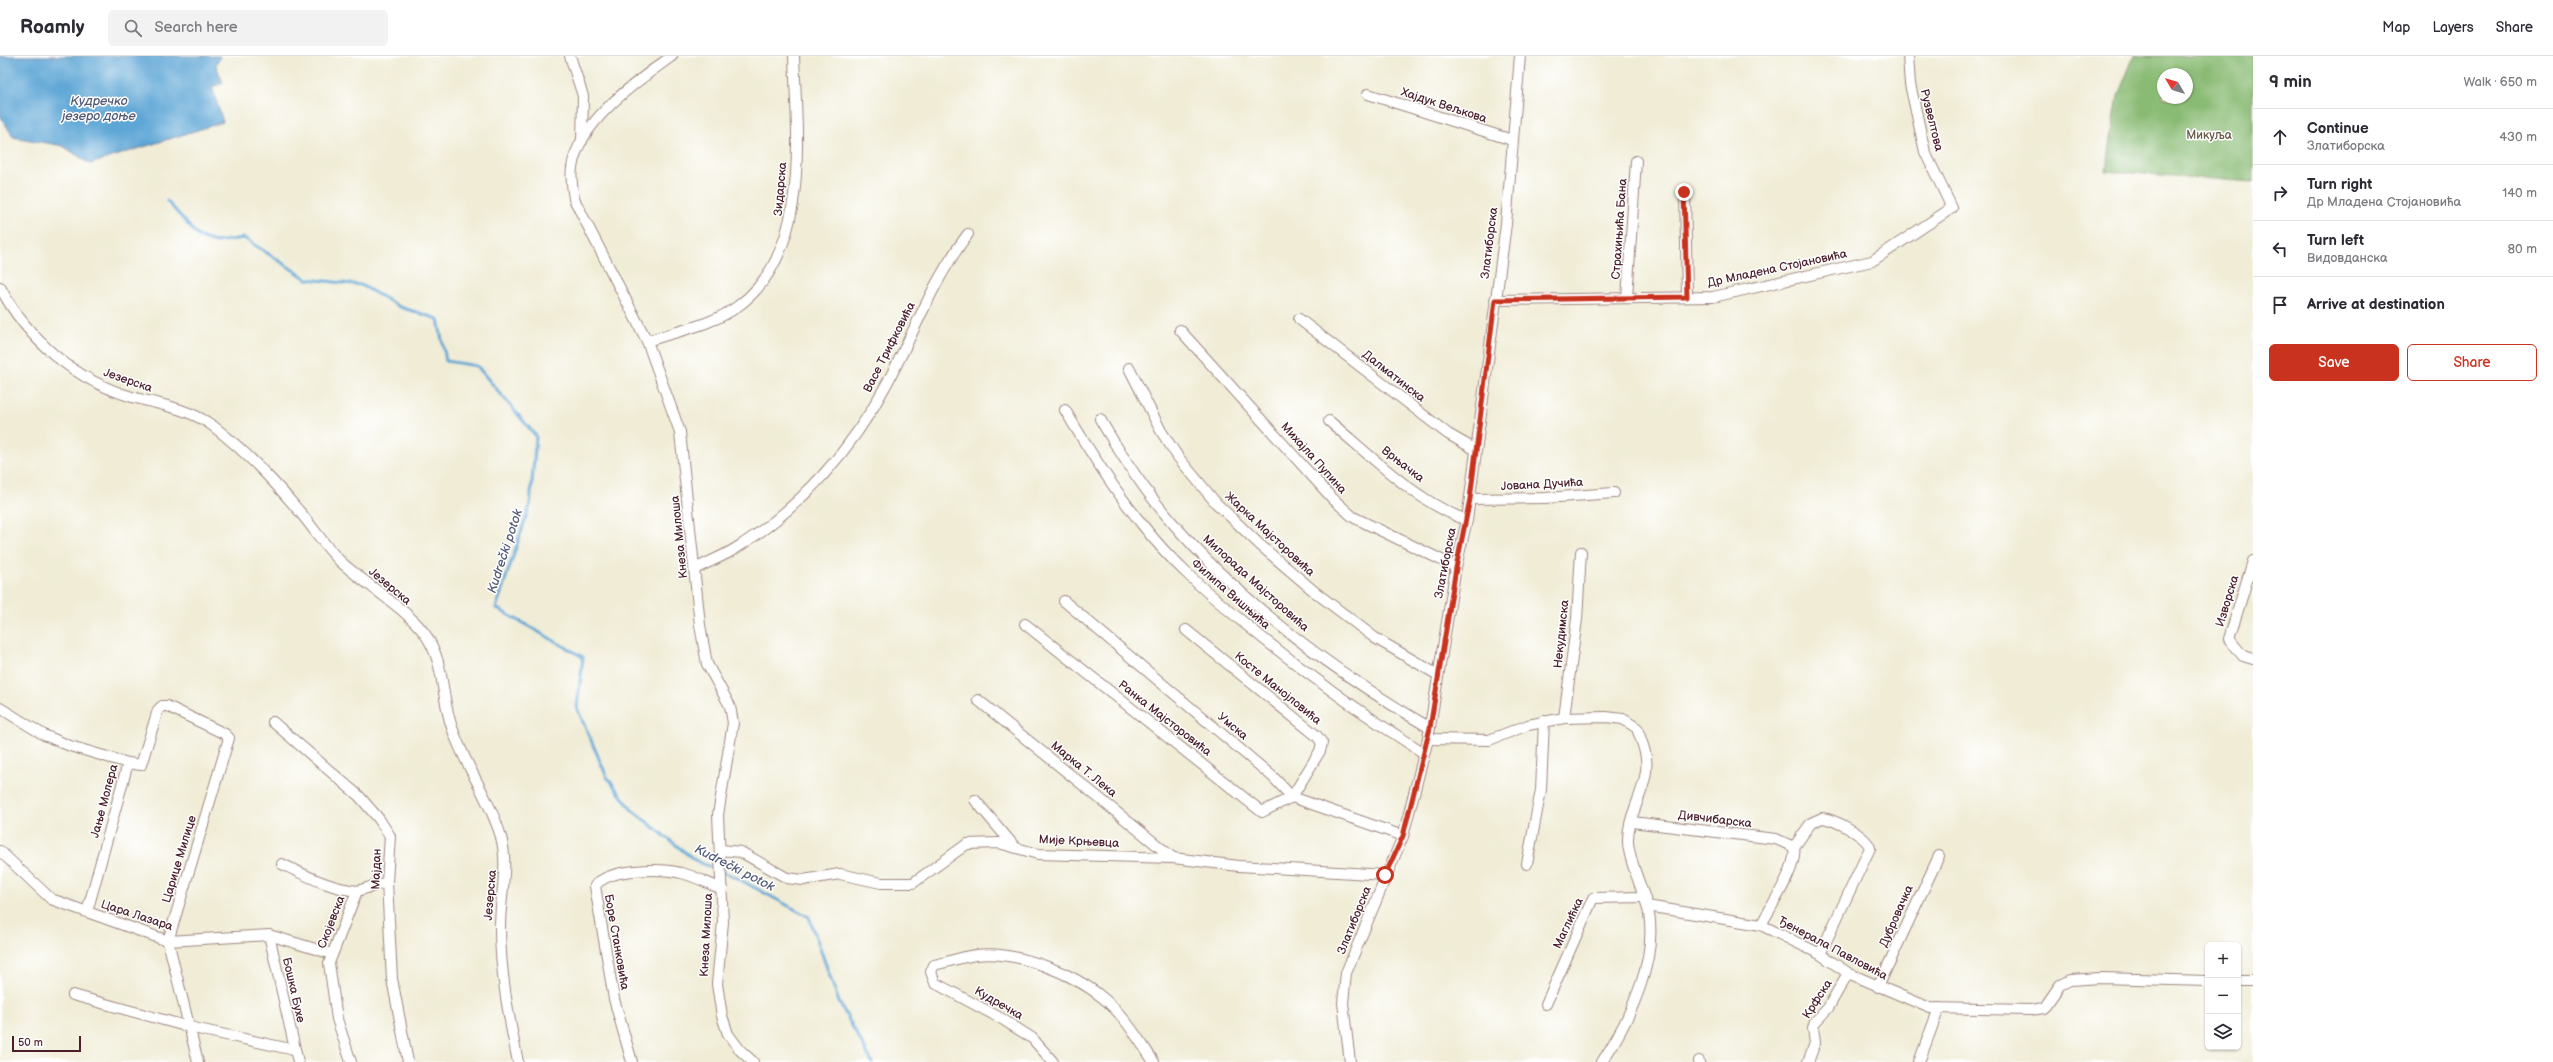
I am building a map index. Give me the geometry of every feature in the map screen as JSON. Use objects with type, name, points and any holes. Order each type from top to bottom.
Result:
[{"type":"street","points":[[570,56],[583,96],[582,141]]},
{"type":"street","name":"Кнеза Милоша","points":[[672,56],[645,75],[613,102],[582,141],[572,168],[574,199],[647,341],[680,432],[696,569],[700,625],[707,664],[730,706],[733,723],[718,816],[721,850],[722,922],[717,984],[722,1016],[728,1034],[740,1050],[753,1062]]},
{"type":"street","name":"Зидарска","points":[[647,341],[720,317],[737,307],[752,295],[773,268],[784,243],[792,216],[797,135],[794,56]]},
{"type":"street","name":"Златиборска","points":[[1350,1062],[1343,986],[1346,972],[1385,875],[1403,836],[1428,739],[1456,568],[1467,520],[1506,224],[1520,56]]},
{"type":"street","name":"Рузвелтова","points":[[1908,56],[1910,84],[1925,152],[1952,208]]},
{"type":"street","name":"Хајдук Вељкова","points":[[1368,94],[1512,140]]},
{"type":"street","name":"Страхињића Бана","points":[[1627,298],[1636,161]]},
{"type":"street","points":[[1684,192],[1687,297]]},
{"type":"street","name":"Др Младена Стојановића","points":[[1495,300],[1713,297],[1872,261],[1952,208]]},
{"type":"street","name":"Васе Трифковића","points":[[696,569],[741,546],[804,496],[849,444],[886,386],[933,286],[968,234]]},
{"type":"street","name":"Језерска","points":[[0,287],[13,308],[36,337],[54,356],[75,372],[119,393],[188,413],[213,426],[266,474],[299,510],[339,560],[424,633],[439,661],[450,721],[500,835],[505,864],[500,927],[505,993],[518,1062]]},
{"type":"street","name":"Далматинска","points":[[1300,319],[1448,434],[1476,450]]},
{"type":"street","name":"Михајла Пупина","points":[[1180,330],[1332,498],[1353,517],[1456,568]]},
{"type":"street","name":"Жарка Мајсторовића","points":[[1129,368],[1161,432],[1178,457],[1216,503],[1260,545],[1315,592],[1375,638],[1438,675]]},
{"type":"street","name":"Филипа Вишњића","points":[[1065,410],[1088,448],[1121,497],[1141,524],[1184,571],[1312,679],[1363,715],[1424,753]]},
{"type":"street","name":"Милорада Мајсторовића","points":[[1100,419],[1138,479],[1171,522],[1223,574],[1314,653],[1365,689],[1430,728]]},
{"type":"street","name":"Врњачка","points":[[1328,421],[1424,497],[1449,514],[1467,520]]},
{"type":"street","name":"Јована Дучића","points":[[1470,499],[1545,498],[1614,492]]},
{"type":"street","name":"Некудимска","points":[[1564,718],[1577,619],[1581,552]]},
{"type":"street","name":"Изворска","points":[[2253,561],[2229,639],[2243,656],[2253,659]]},
{"type":"street","name":"Умска","points":[[1064,601],[1273,777],[1292,797],[1403,836]]},
{"type":"street","name":"Ранка Мајсторовића","points":[[1025,624],[1262,812],[1292,797]]},
{"type":"street","name":"Косте Манојловића","points":[[1186,630],[1317,736],[1322,743],[1320,751],[1292,797]]},
{"type":"street","name":"Марка Т. Лека","points":[[978,700],[1173,858]]},
{"type":"street","name":"Царице Милице","points":[[128,763],[141,765],[158,710],[162,706],[173,709],[226,734],[229,738],[168,941]]},
{"type":"street","name":"Јање Молера","points":[[0,708],[44,735],[70,746],[128,763],[87,912]]},
{"type":"street","points":[[1428,739],[1489,740],[1544,721],[1564,718],[1606,717],[1623,719],[1638,728],[1646,758],[1628,841],[1645,901],[1650,942],[1644,969],[1631,1011],[1620,1036],[1602,1062]]},
{"type":"street","points":[[1527,864],[1541,790],[1544,721]]},
{"type":"street","name":"Мајдан","points":[[274,724],[359,796],[379,819],[390,836],[387,882],[392,979],[408,1062]]},
{"type":"street","points":[[975,800],[1014,846]]},
{"type":"street","points":[[1761,925],[1787,876],[1795,854],[1794,846],[1811,823],[1824,818],[1863,837],[1870,848],[1820,954]]},
{"type":"street","name":"Дивчибарска","points":[[1632,822],[1776,839],[1794,846]]},
{"type":"street","name":"Мије Крњевца","points":[[721,850],[741,852],[787,878],[803,880],[840,874],[881,883],[913,883],[967,844],[999,844],[1014,846],[1038,854],[1173,858],[1239,866],[1385,875]]},
{"type":"street","name":"Цара Лазара","points":[[0,851],[51,899],[168,941],[269,935],[332,954]]},
{"type":"street","name":"Дубровачка","points":[[1878,987],[1939,856]]},
{"type":"street","points":[[282,864],[319,882],[339,889],[357,891]]},
{"type":"street","name":"Боре Станковића","points":[[632,1062],[614,999],[595,886],[609,875],[645,871],[681,873],[722,889]]},
{"type":"street","name":"Скојевска","points":[[351,1062],[337,1019],[329,963],[357,891],[387,882]]},
{"type":"street","name":"Маглићка","points":[[1546,1004],[1593,898],[1645,901]]},
{"type":"street","name":"Ђенерала Павловића","points":[[1645,901],[1761,925],[1820,954],[1848,973],[1930,1008],[2030,1010],[2044,1008],[2060,985],[2070,980],[2100,978],[2205,981]]},
{"type":"street","name":"Бошка Бухе","points":[[269,935],[298,1062]]},
{"type":"street","points":[[168,941],[198,1062]]},
{"type":"street","name":"Кудречка","points":[[1053,1062],[1032,1038],[1002,1019],[935,983],[931,972],[934,966],[977,955],[1013,957],[1039,964],[1077,980],[1103,998],[1134,1031],[1154,1062]]},
{"type":"street","name":"Крфска","points":[[1808,1062],[1815,1043],[1815,1022],[1828,1008],[1848,973]]},
{"type":"street","points":[[2241,981],[2253,981]]},
{"type":"street","points":[[73,995],[189,1027],[295,1050]]},
{"type":"street","points":[[1919,1062],[1939,1008]]},
{"type":"green space","name":"Микуља","points":[[2134,56],[2253,56],[2253,182],[2106,171],[2118,95]]},
{"type":"water","name":"Кудречко језеро доње","points":[[0,56],[220,56],[216,65],[223,83],[212,87],[223,122],[90,164],[63,146],[13,137],[0,115]]},
{"type":"waterway","name":"Kudrečki potok","points":[[167,201],[198,236],[215,242],[244,238],[307,279],[361,285],[400,307],[438,319],[446,361],[477,366],[536,436],[530,505],[496,608],[583,657],[577,708],[607,777],[632,810],[696,861],[737,878],[809,917],[839,1002],[872,1062]]},
{"type":"route","points":[[1385,875],[1403,836],[1428,739],[1456,568],[1467,520],[1495,300],[1687,297],[1684,192]]}]
